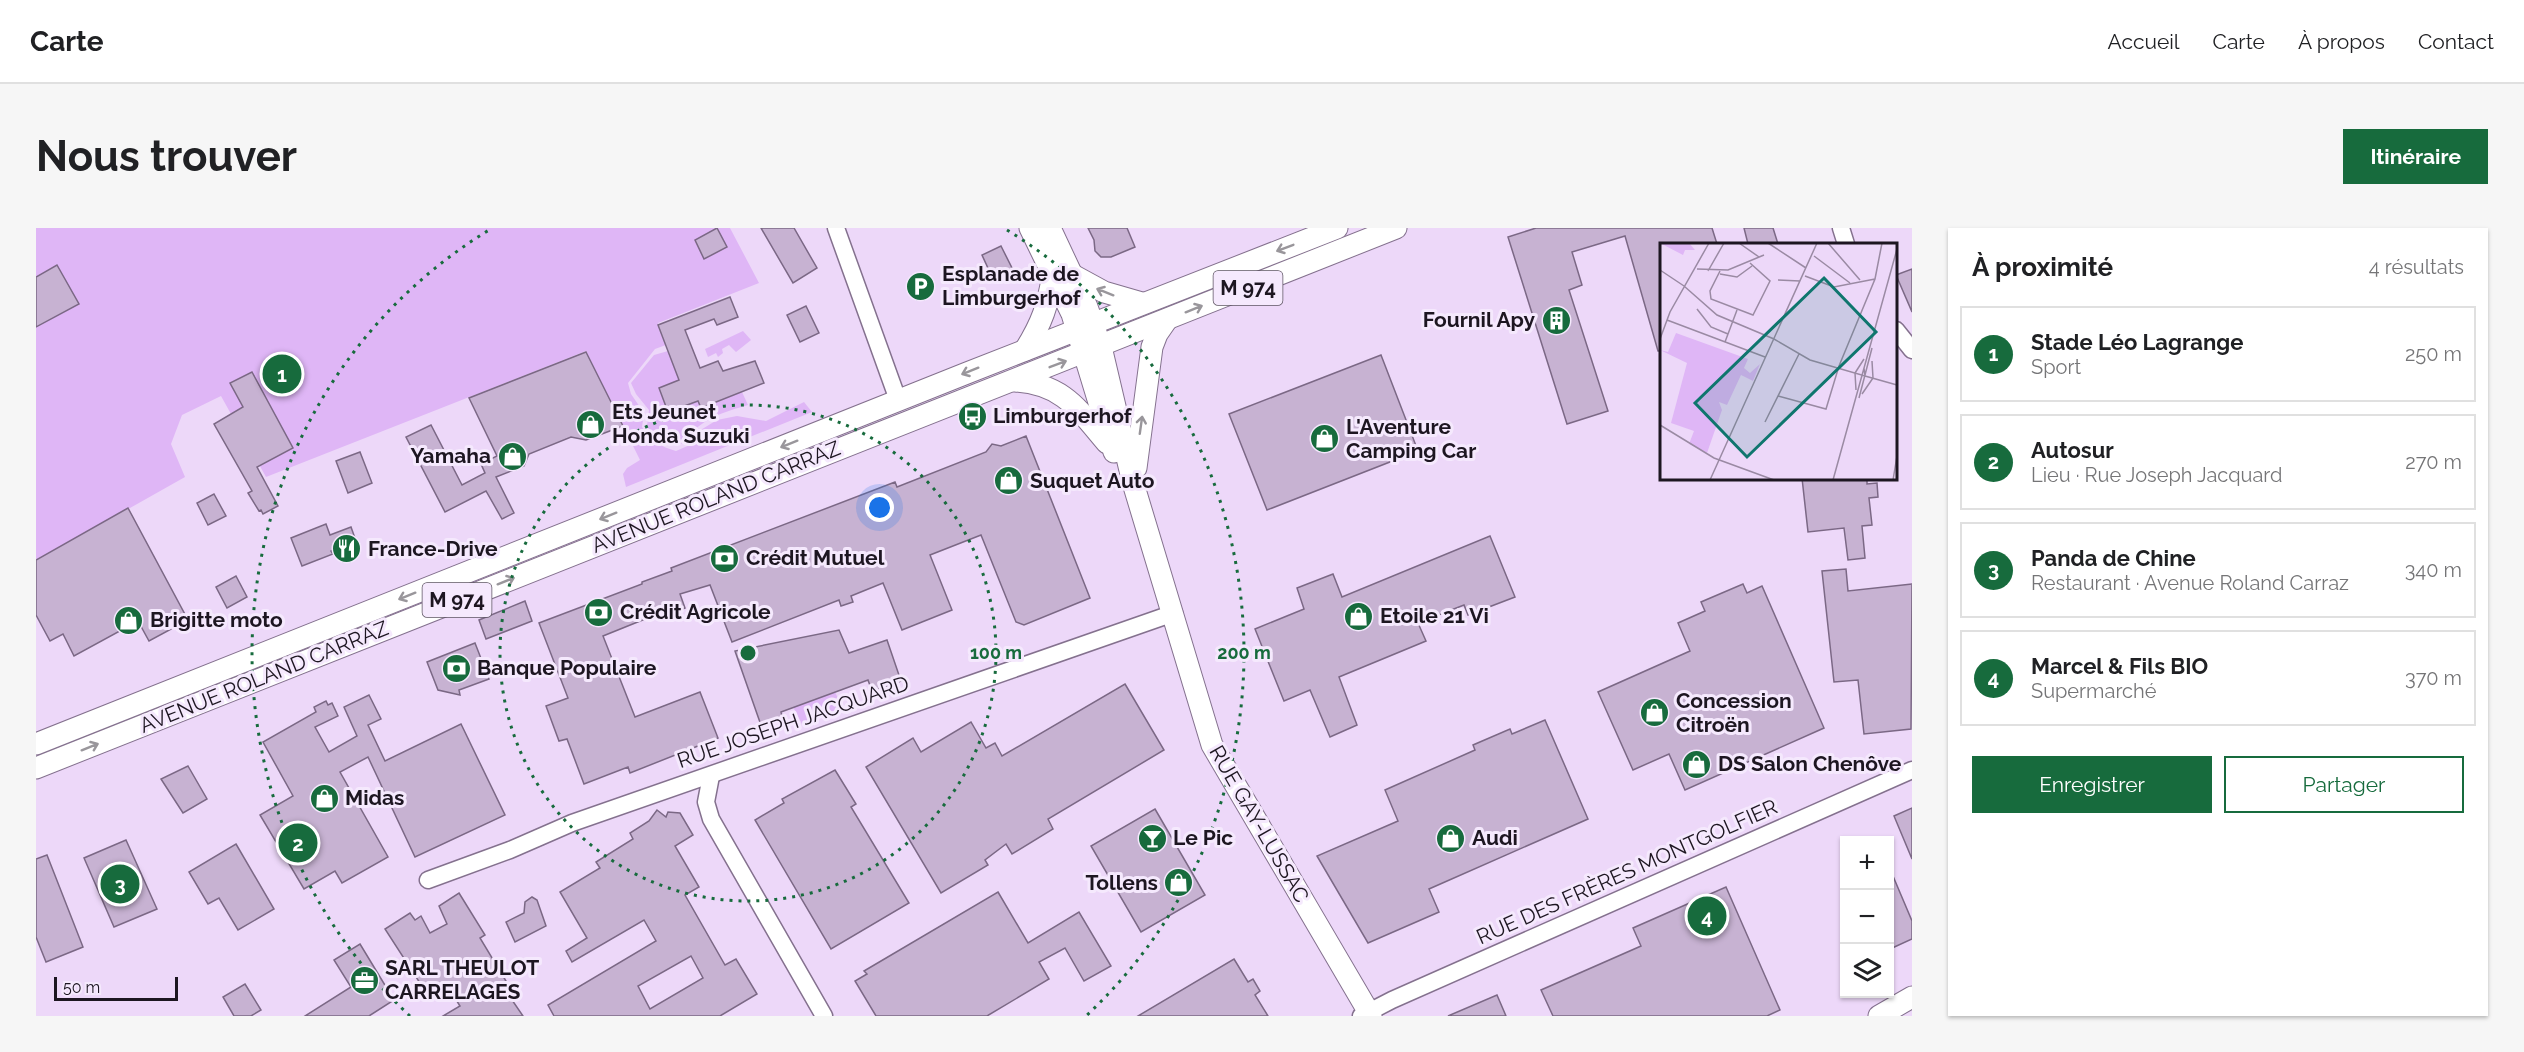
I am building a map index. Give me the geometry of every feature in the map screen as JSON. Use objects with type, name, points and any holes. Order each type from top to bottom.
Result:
[{"type":"main road","points":[[1030,228],[1062,274],[1104,292],[1142,303]]},
{"type":"main road","points":[[1025,350],[1043,319],[1049,300],[1062,274],[1050,228]]},
{"type":"main road","name":"AVENUE ROLAND CARRAZ","points":[[36,744],[1142,303],[1337,228]]},
{"type":"main road","name":"AVENUE ROLAND CARRAZ","points":[[36,768],[1396,228]]},
{"type":"main road","name":"RUE GAY-LUSSAC","points":[[1062,274],[1093,350],[1212,745],[1367,1015]]},
{"type":"main road","points":[[1133,483],[1152,347],[1166,321]]},
{"type":"main road","name":"RUE GAY-LUSSAC","points":[[1093,350],[1114,452],[1133,483]]},
{"type":"main road","points":[[1014,381],[1032,382],[1057,391],[1070,402],[1114,452]]},
{"type":"main road","points":[[1879,1016],[1912,996]]},
{"type":"street","points":[[836,228],[898,400]]},
{"type":"street","points":[[1840,228],[1846,243]]},
{"type":"street","points":[[1897,331],[1912,350]]},
{"type":"street","name":"RUE JOSEPH JACQUARD","points":[[428,880],[510,850],[572,823],[1174,613]]},
{"type":"street","name":"RUE DES FRÈRES MONTGOLFIER","points":[[1367,1015],[1392,1000],[1912,770]]},
{"type":"street","points":[[711,776],[706,802],[711,819],[824,1016]]},
{"type":"shaded area","points":[[36,228],[730,228],[759,283],[658,323],[663,339],[672,335],[674,342],[655,349],[628,383],[631,394],[644,413],[642,427],[656,442],[676,451],[692,444],[699,431],[717,420],[737,416],[766,421],[804,402],[812,412],[626,487],[623,474],[627,468],[640,460],[586,351],[266,477],[221,396],[182,415],[171,444],[185,477],[36,561]]},
{"type":"shaded area","points":[[743,331],[751,340],[736,352],[729,345],[722,349],[723,353],[718,357],[716,353],[708,357],[705,349]]},
{"type":"shaded area","points":[[668,351],[676,372],[683,379],[659,388],[668,412],[692,403],[694,389],[702,408],[742,392],[748,405],[722,413],[704,422],[684,443],[669,442],[658,437],[647,426],[649,410],[636,394],[631,383],[654,355]]},
{"type":"shaded area","points":[[835,692],[843,709],[802,724],[793,707]]},
{"type":"building","points":[[717,228],[727,247],[704,259],[695,240]]},
{"type":"building","points":[[761,228],[794,228],[817,268],[793,283]]},
{"type":"building","points":[[1088,228],[1127,228],[1135,247],[1111,257],[1101,257],[1095,251],[1094,240]]},
{"type":"building","name":"Fournil Apy","points":[[1536,228],[1712,228],[1717,243],[1660,243],[1660,351],[1658,351],[1625,236],[1572,252],[1582,285],[1569,290],[1608,411],[1567,424],[1508,237]]},
{"type":"building","points":[[1744,228],[1773,228],[1778,243],[1748,243]]},
{"type":"building","points":[[1001,246],[1013,270],[993,279],[982,255]]},
{"type":"building","points":[[57,265],[79,304],[36,327],[36,277]]},
{"type":"building","points":[[1912,269],[1912,312],[1897,277],[1897,275]]},
{"type":"building","points":[[730,297],[738,317],[717,325],[714,319],[685,330],[700,368],[718,361],[723,371],[755,361],[764,383],[701,408],[698,401],[668,412],[659,388],[679,380],[658,325]]},
{"type":"building","points":[[806,306],[819,333],[800,342],[787,315]]},
{"type":"building","points":[[586,352],[623,426],[586,440],[571,437],[529,454],[524,466],[496,477],[514,513],[502,519],[486,491],[445,512],[406,437],[431,425],[462,485],[485,473],[481,464],[497,456],[469,398]]},
{"type":"building","points":[[1381,355],[1418,451],[1267,510],[1229,414]]},
{"type":"building","points":[[252,372],[293,448],[257,467],[278,506],[263,514],[248,493],[252,491],[214,424],[243,407],[230,383]]},
{"type":"building","points":[[1026,436],[1090,598],[1024,625],[1016,622],[981,535],[930,555],[952,610],[902,630],[883,583],[851,596],[853,602],[841,606],[839,600],[732,642],[710,585],[680,594],[685,608],[657,619],[655,615],[603,636],[635,717],[700,692],[718,738],[630,773],[628,767],[584,784],[567,739],[559,741],[546,706],[568,698],[539,623],[642,584],[642,582],[672,571],[671,568],[895,482],[897,487],[986,452],[992,444],[1001,446]]},
{"type":"building","points":[[360,452],[372,483],[348,493],[336,461]]},
{"type":"building","points":[[1802,480],[1867,480],[1867,484],[1877,483],[1878,497],[1869,498],[1872,525],[1862,526],[1865,558],[1848,560],[1844,528],[1808,532]]},
{"type":"building","points":[[214,494],[226,516],[208,525],[197,503]]},
{"type":"building","points":[[128,508],[188,620],[149,641],[138,621],[74,656],[63,634],[50,641],[36,615],[36,560]]},
{"type":"building","points":[[326,524],[330,535],[351,527],[356,541],[331,551],[333,554],[302,566],[291,538]]},
{"type":"building","points":[[1490,536],[1515,597],[1468,615],[1464,605],[1418,623],[1426,641],[1339,677],[1357,725],[1330,737],[1310,690],[1284,701],[1255,629],[1304,609],[1297,588],[1333,574],[1342,597]]},
{"type":"building","points":[[1846,569],[1848,591],[1912,584],[1911,729],[1864,734],[1858,680],[1834,682],[1822,571]]},
{"type":"building","points":[[236,576],[247,597],[227,608],[216,587]]},
{"type":"building","points":[[1743,584],[1747,593],[1762,586],[1824,728],[1685,790],[1669,754],[1633,770],[1598,692],[1690,651],[1678,623],[1705,611],[1701,602]]},
{"type":"building","points":[[525,601],[532,621],[486,639],[479,620]]},
{"type":"building","points":[[839,630],[849,653],[887,640],[901,681],[872,691],[868,680],[781,712],[783,720],[762,728],[735,651]]},
{"type":"building","points":[[475,643],[489,679],[459,690],[460,695],[438,690],[427,662]]},
{"type":"building","points":[[1125,684],[1164,750],[1048,819],[1053,829],[1012,854],[1006,844],[985,860],[988,865],[941,893],[866,767],[913,738],[921,752],[971,722],[986,748],[995,743],[1002,756]]},
{"type":"building","points":[[369,695],[381,719],[368,725],[385,761],[461,724],[505,815],[415,857],[368,757],[340,772],[388,857],[342,883],[335,871],[304,889],[260,815],[293,796],[263,742],[316,712],[314,707],[326,701],[328,705],[332,703],[338,716],[315,727],[329,752],[357,736],[344,707]]},
{"type":"building","name":"Audi","points":[[1545,720],[1588,819],[1429,889],[1439,912],[1368,943],[1317,856],[1398,821],[1385,790],[1475,750],[1473,745],[1510,729],[1512,734]]},
{"type":"building","points":[[188,766],[207,799],[183,813],[161,779]]},
{"type":"building","points":[[835,770],[856,804],[851,807],[909,903],[831,949],[755,820],[784,803],[782,799]]},
{"type":"building","points":[[1912,808],[1912,859],[1894,816]]},
{"type":"building","points":[[1155,809],[1205,895],[1141,932],[1091,846]]},
{"type":"building","points":[[657,810],[666,817],[668,812],[680,813],[693,835],[675,846],[699,887],[685,895],[725,965],[736,959],[757,994],[720,1016],[554,1016],[548,1005],[656,941],[644,920],[572,962],[566,951],[587,938],[560,892],[600,868],[596,862],[633,839],[630,833],[649,821]],"holes":[[[691,956],[703,978],[650,1009],[638,986]]]},
{"type":"building","points":[[126,840],[157,909],[114,927],[84,858]]},
{"type":"building","points":[[236,844],[274,909],[238,930],[219,898],[208,904],[189,872]]},
{"type":"building","points":[[47,855],[83,947],[46,962],[36,937],[36,859]]},
{"type":"building","points":[[1894,878],[1912,921],[1912,939],[1894,947]]},
{"type":"building","points":[[1726,887],[1780,1010],[1767,1016],[1553,1016],[1541,990],[1641,946],[1633,928]]},
{"type":"building","points":[[998,892],[1028,943],[1079,912],[1111,966],[1084,981],[1065,948],[1039,962],[1049,979],[987,1016],[876,1016],[855,981],[867,974],[864,971]]},
{"type":"building","points":[[459,893],[485,935],[480,938],[506,981],[501,984],[523,1016],[443,1016],[460,1006],[445,982],[427,994],[385,929],[410,913],[415,920],[421,916],[430,933],[447,924],[439,906]]},
{"type":"building","points":[[532,897],[537,900],[546,926],[515,942],[506,922],[524,913],[525,902]]},
{"type":"building","name":"SARL THEULOT CARRELAGES","points":[[360,944],[394,1000],[369,1016],[305,1016],[351,987],[334,960]]},
{"type":"building","points":[[1234,959],[1248,982],[1253,979],[1260,991],[1255,995],[1268,1016],[1138,1016]]},
{"type":"building","points":[[245,984],[261,1010],[251,1016],[234,1016],[223,997]]},
{"type":"building","points":[[1497,995],[1506,1016],[1448,1016]]},
{"type":"place","name":"Esplanade de Limburgerhof","points":[[921,286]]},
{"type":"place","name":"Fournil Apy","points":[[1556,320]]},
{"type":"place","name":"Stade Léo Lagrange","points":[[282,374]]},
{"type":"place","name":"Limburgerhof","points":[[972,416]]},
{"type":"place","name":"Ets Jeunet Honda Suzuki","points":[[591,424]]},
{"type":"place","name":"L'Aventure Camping Car","points":[[1325,439]]},
{"type":"place","name":"Yamaha","points":[[512,456]]},
{"type":"place","name":"Suquet Auto","points":[[1009,481]]},
{"type":"place","name":"France-Drive","points":[[347,549]]},
{"type":"place","name":"Crédit Mutuel","points":[[725,558]]},
{"type":"place","name":"Crédit Agricole","points":[[599,612]]},
{"type":"place","name":"Etoile 21 Vi","points":[[1359,616]]},
{"type":"place","name":"Brigitte moto","points":[[129,620]]},
{"type":"place","name":"Banque Populaire","points":[[456,668]]},
{"type":"place","name":"Concession Citroën","points":[[1655,713]]},
{"type":"place","name":"DS Salon Chenôve","points":[[1697,764]]},
{"type":"place","name":"Midas","points":[[324,798]]},
{"type":"place","name":"Le Pic","points":[[1152,838]]},
{"type":"place","name":"Audi","points":[[1451,838]]},
{"type":"place","name":"Autosur","points":[[298,843]]},
{"type":"place","name":"Tollens","points":[[1179,883]]},
{"type":"place","name":"Panda de Chine","points":[[120,884]]},
{"type":"place","name":"Marcel & Fils BIO","points":[[1707,916]]},
{"type":"place","name":"SARL THEULOT CARRELAGES","points":[[364,980]]}]
